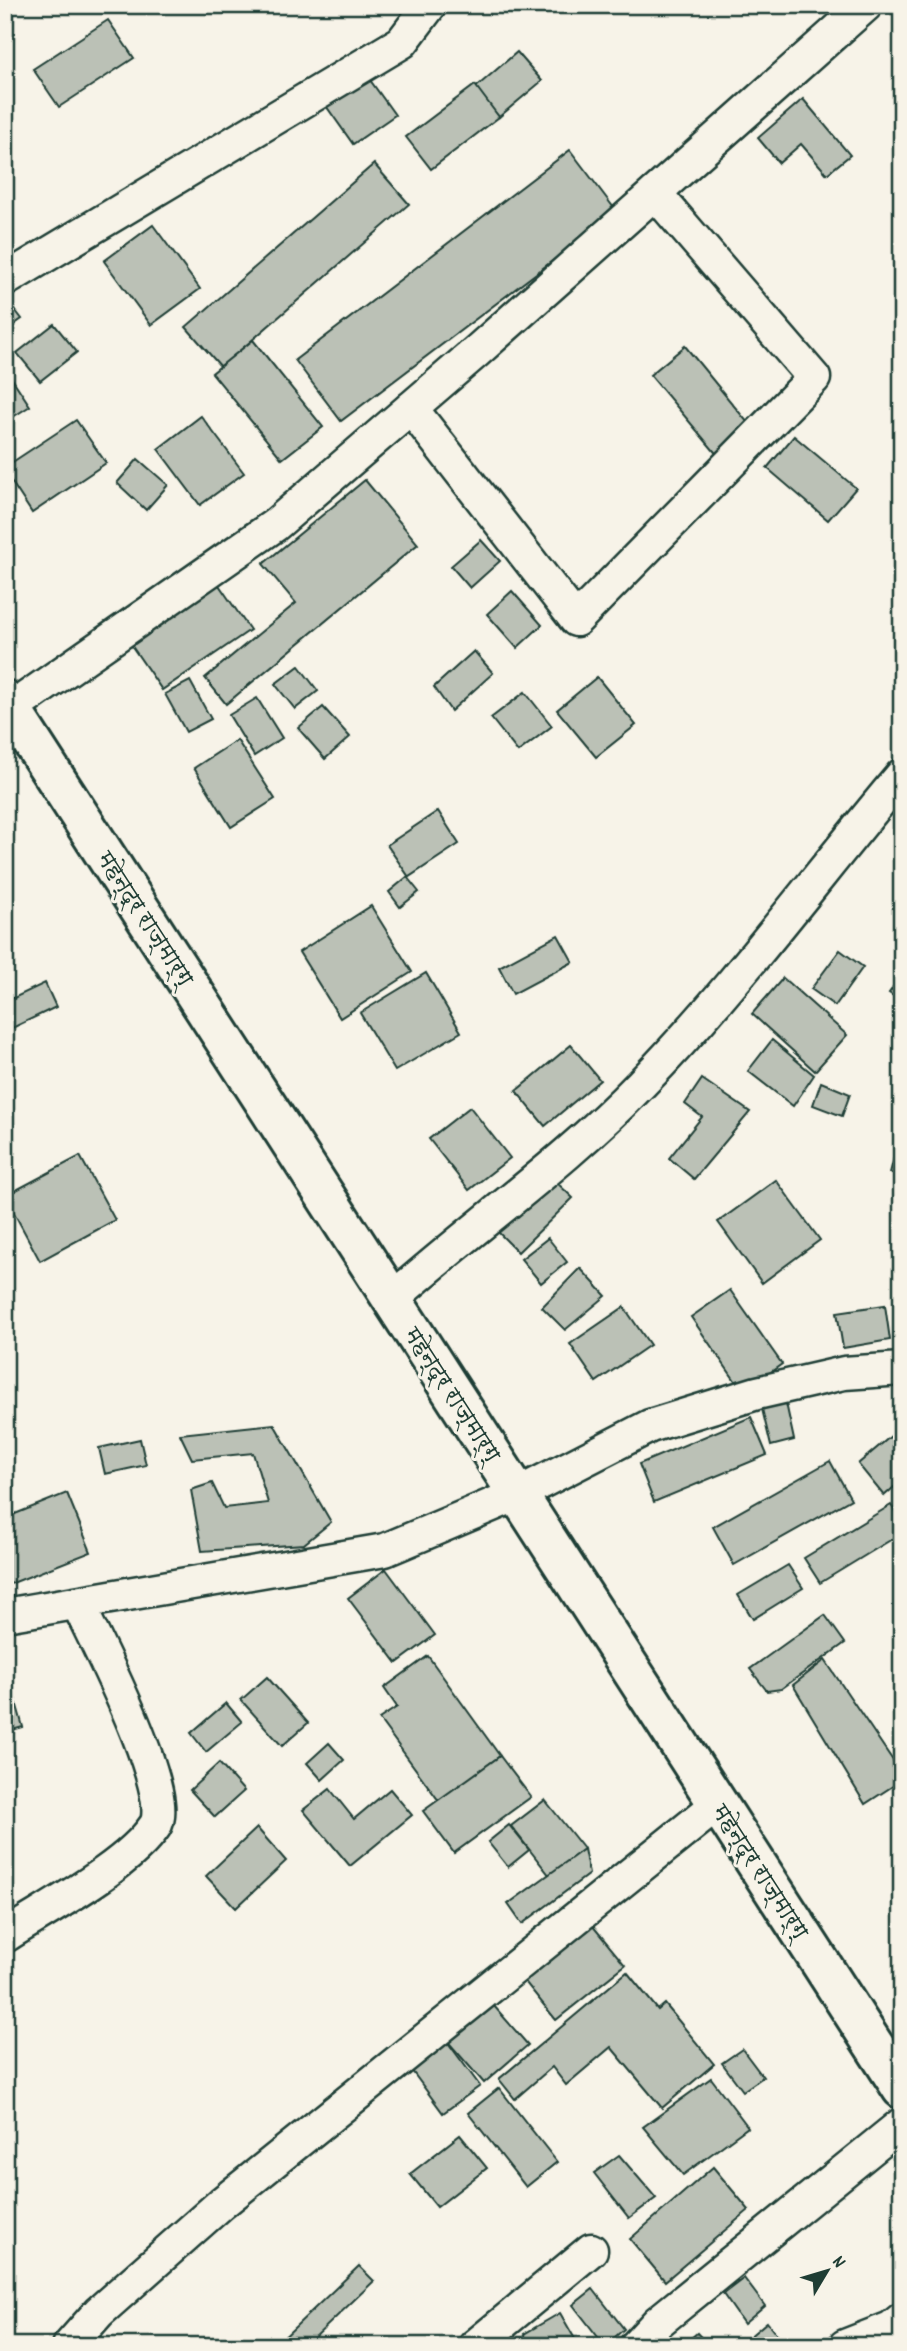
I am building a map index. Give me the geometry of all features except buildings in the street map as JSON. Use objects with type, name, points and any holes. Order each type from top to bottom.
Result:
[{"type":"highway","name":"महेन्द्र राज्मार्ग्","points":[[7,707],[902,2089]]},
{"type":"street","points":[[5,280],[402,42],[430,5]]},
{"type":"street","points":[[7,707],[275,525],[866,5]]},
{"type":"street","points":[[411,408],[576,620],[814,378],[655,193]]},
{"type":"street","points":[[392,1299],[528,1188],[641,1084],[736,977],[902,775]]},
{"type":"street","points":[[5,1615],[385,1550],[518,1494],[650,1426],[757,1393],[831,1376],[902,1368]]},
{"type":"street","points":[[5,1936],[129,1855],[157,1824],[159,1797],[142,1743],[78,1604]]},
{"type":"street","points":[[69,2346],[99,2312],[222,2203],[718,1804]]},
{"type":"street","points":[[636,2346],[658,2322],[902,2124]]},
{"type":"street","points":[[475,2346],[591,2250]]},
{"type":"street","points":[[845,2346],[892,2331]]}]
